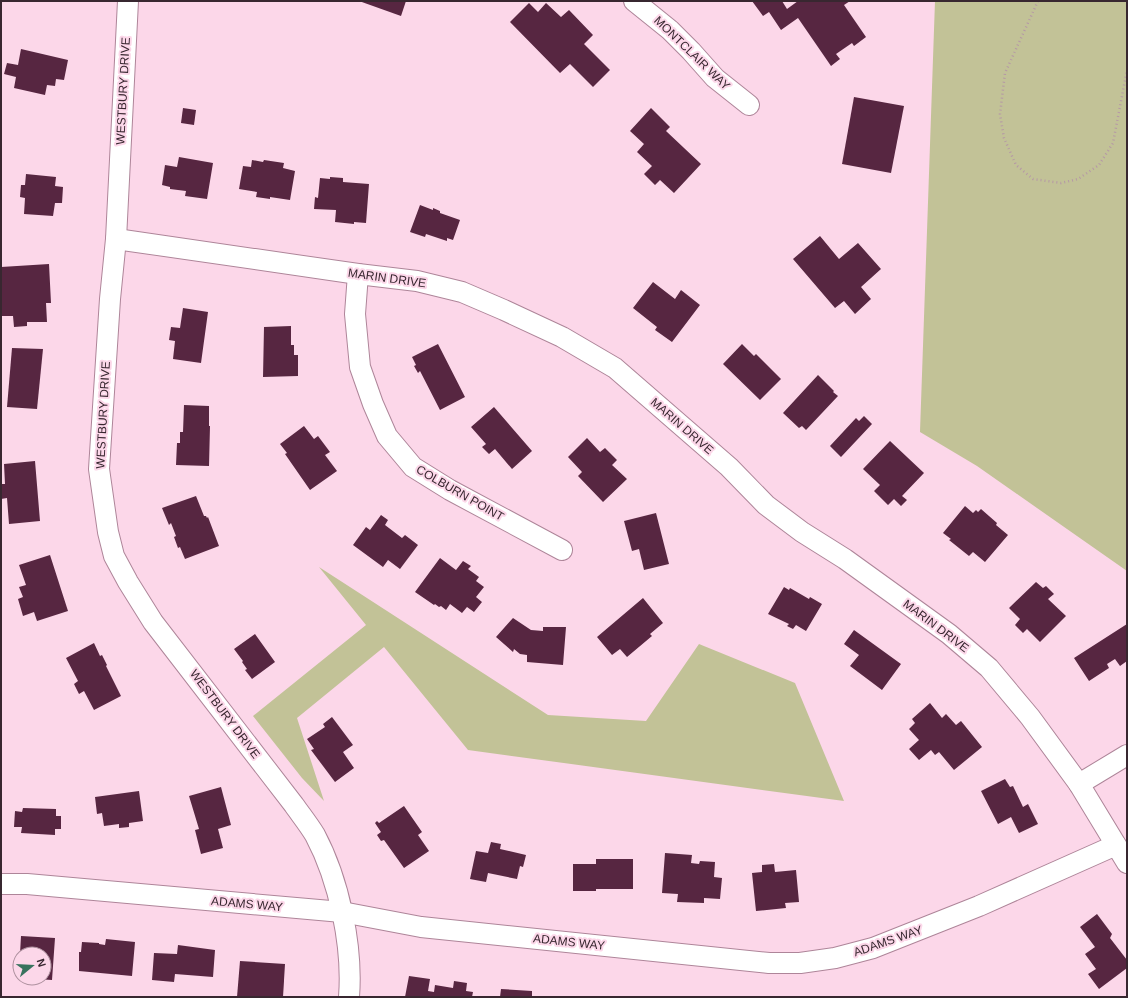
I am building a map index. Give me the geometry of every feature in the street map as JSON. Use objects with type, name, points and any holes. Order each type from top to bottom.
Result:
[{"type":"street","name":"WESTBURY DRIVE","points":[[128,1],[116,239],[110,300],[99,469],[108,532],[114,556],[153,622],[280,786],[314,834],[332,872],[342,912],[349,951],[349,997]]},
{"type":"street","name":"MONTCLAIR WAY","points":[[634,1],[670,30],[715,78],[749,105]]},
{"type":"street","name":"MARIN DRIVE","points":[[116,239],[358,274],[417,281],[462,292],[562,337],[615,368],[729,467],[766,505],[802,532],[845,559],[949,634],[989,668],[1030,717],[1079,784],[1127,863]]},
{"type":"street","name":"COLBURN POINT","points":[[358,274],[355,314],[360,367],[372,404],[387,436],[413,467],[450,490],[562,550]]},
{"type":"street","points":[[1079,784],[1127,755]]},
{"type":"street","name":"ADAMS WAY","points":[[1,884],[27,884],[342,912],[421,927],[769,964],[800,963],[835,958],[887,943],[979,906],[1116,845]]},
{"type":"path","points":[[1038,1],[1005,72],[1000,114],[1004,138],[1016,165],[1033,179],[1061,183],[1078,179],[1099,165],[1113,143],[1127,70]]},
{"type":"green space","points":[[935,1],[1127,1],[1127,571],[977,466],[920,432]]},
{"type":"green space","points":[[319,567],[548,715],[646,721],[699,644],[795,683],[844,801],[468,750],[384,647],[297,718],[324,801],[302,778],[253,716],[366,625]]},
{"type":"building","points":[[359,1],[406,1],[401,16]]},
{"type":"building","points":[[752,1],[782,1],[787,9],[798,1],[850,1],[844,5],[866,37],[854,46],[852,43],[836,54],[840,59],[831,66],[798,18],[781,30],[769,12],[763,16]]},
{"type":"building","points":[[529,3],[538,12],[546,3],[561,17],[569,10],[593,35],[584,44],[610,70],[593,87],[570,64],[560,73],[510,22]]},
{"type":"building","points":[[21,49],[68,60],[64,80],[56,79],[55,86],[47,85],[45,95],[14,88],[16,77],[4,74],[7,63],[18,65]]},
{"type":"building","points":[[854,97],[904,106],[891,173],[842,164]]},
{"type":"building","points":[[183,108],[196,110],[194,125],[181,123]]},
{"type":"building","points":[[651,108],[670,127],[666,131],[701,164],[674,193],[660,180],[655,185],[644,174],[652,166],[637,152],[644,144],[630,131]]},
{"type":"building","points":[[179,157],[213,163],[207,199],[185,196],[186,191],[170,189],[170,187],[162,185],[165,165],[177,167]]},
{"type":"building","points":[[252,160],[284,163],[283,168],[295,171],[290,200],[270,197],[270,199],[256,197],[257,192],[239,189],[243,166],[251,167]]},
{"type":"building","points":[[26,174],[56,177],[55,186],[63,187],[62,203],[55,203],[53,216],[24,214],[25,198],[20,197],[21,185],[25,185]]},
{"type":"building","points":[[330,177],[343,178],[343,182],[369,184],[366,223],[354,222],[354,224],[335,222],[336,210],[314,209],[315,197],[318,198],[320,178],[330,179]]},
{"type":"building","points":[[420,205],[433,210],[433,208],[440,211],[440,213],[460,220],[453,240],[447,238],[447,241],[426,234],[425,237],[410,232]]},
{"type":"building","points":[[820,236],[839,259],[858,243],[881,269],[861,287],[871,299],[855,314],[844,301],[835,308],[793,259]]},
{"type":"building","points":[[49,264],[51,303],[46,303],[47,322],[27,322],[27,326],[14,327],[13,316],[1,316],[1,267]]},
{"type":"building","points":[[653,282],[675,299],[681,290],[700,305],[672,342],[655,330],[657,327],[633,308]]},
{"type":"building","points":[[183,308],[208,312],[201,363],[173,359],[175,341],[169,340],[171,327],[180,328]]},
{"type":"building","points":[[291,326],[291,345],[294,345],[294,355],[298,355],[298,376],[263,377],[264,327]]},
{"type":"building","points":[[438,344],[465,397],[440,410],[420,371],[418,373],[414,366],[416,365],[412,357]]},
{"type":"building","points":[[742,344],[754,356],[756,354],[781,379],[760,400],[723,364]]},
{"type":"building","points":[[12,348],[43,349],[37,409],[7,407]]},
{"type":"building","points":[[818,375],[838,396],[806,430],[802,426],[799,428],[783,413]]},
{"type":"building","points":[[184,405],[209,406],[209,466],[176,465],[177,443],[180,443],[180,432],[183,432]]},
{"type":"building","points":[[494,407],[532,451],[512,469],[495,449],[489,454],[482,447],[486,444],[471,427]]},
{"type":"building","points":[[864,416],[872,424],[841,457],[830,446],[856,418],[859,421]]},
{"type":"building","points":[[304,426],[314,439],[318,436],[330,452],[325,455],[337,471],[310,490],[285,454],[287,453],[280,444]]},
{"type":"building","points":[[587,438],[600,452],[605,448],[617,460],[612,465],[627,479],[603,502],[578,476],[582,472],[568,457]]},
{"type":"building","points":[[890,441],[924,473],[902,496],[907,500],[901,506],[894,499],[888,505],[874,491],[880,485],[863,469]]},
{"type":"building","points":[[35,461],[40,521],[9,524],[7,498],[1,499],[1,484],[5,484],[4,464]]},
{"type":"building","points":[[196,496],[204,516],[207,518],[208,517],[219,546],[185,559],[180,547],[178,548],[174,537],[176,536],[171,523],[169,525],[162,508]]},
{"type":"building","points":[[965,506],[973,513],[976,510],[978,512],[981,509],[1008,535],[985,562],[973,552],[969,556],[949,540],[951,539],[943,533]]},
{"type":"building","points":[[656,513],[669,564],[644,570],[639,549],[632,551],[624,521]]},
{"type":"building","points":[[381,515],[388,520],[385,525],[402,538],[405,535],[418,545],[400,569],[388,560],[383,567],[353,545],[366,527],[370,530]]},
{"type":"building","points":[[50,555],[68,611],[37,621],[34,612],[23,616],[18,599],[23,597],[19,587],[26,585],[19,565]]},
{"type":"building","points":[[440,558],[456,570],[463,561],[471,566],[468,569],[479,577],[476,581],[484,587],[476,597],[482,602],[474,612],[467,607],[462,613],[450,604],[446,610],[441,606],[439,607],[435,604],[434,605],[415,592]]},
{"type":"building","points":[[1036,582],[1043,588],[1046,586],[1054,594],[1048,599],[1066,616],[1040,642],[1027,629],[1023,633],[1015,625],[1020,619],[1009,608]]},
{"type":"building","points":[[784,587],[789,590],[790,588],[809,599],[810,597],[822,604],[806,631],[796,625],[793,629],[787,626],[789,624],[768,614]]},
{"type":"building","points":[[643,598],[663,623],[650,634],[652,636],[627,657],[620,649],[612,655],[597,637]]},
{"type":"building","points":[[513,618],[531,630],[543,631],[543,627],[566,627],[563,665],[527,662],[527,655],[520,654],[514,649],[513,652],[496,637]]},
{"type":"building","points":[[1127,624],[1127,661],[1120,666],[1115,659],[1107,664],[1109,668],[1089,681],[1074,658]]},
{"type":"building","points":[[854,630],[901,664],[882,690],[850,666],[859,655],[844,644]]},
{"type":"building","points":[[255,634],[275,662],[252,679],[245,670],[247,669],[242,662],[243,661],[234,649]]},
{"type":"building","points":[[94,643],[100,656],[102,655],[121,696],[94,710],[84,691],[79,694],[74,684],[78,681],[66,658]]},
{"type":"building","points":[[930,703],[942,718],[946,714],[956,725],[961,721],[982,747],[954,770],[939,752],[935,755],[931,750],[919,760],[909,749],[919,740],[909,729],[915,723],[912,719]]},
{"type":"building","points":[[332,717],[353,745],[343,752],[354,768],[335,782],[311,750],[314,749],[307,739],[325,727],[323,724]]},
{"type":"building","points":[[1005,779],[1010,787],[1013,786],[1023,807],[1028,804],[1038,824],[1019,833],[1011,817],[998,824],[981,791]]},
{"type":"building","points":[[221,787],[231,825],[218,829],[223,848],[201,854],[195,830],[199,829],[189,796]]},
{"type":"building","points":[[139,791],[143,821],[129,823],[129,827],[119,828],[119,824],[104,826],[102,813],[97,814],[95,797]]},
{"type":"building","points":[[404,806],[422,832],[418,835],[429,851],[404,868],[384,840],[381,841],[377,835],[381,832],[375,823],[377,821],[379,823]]},
{"type":"building","points":[[23,808],[56,809],[56,816],[61,816],[61,829],[55,829],[55,835],[21,833],[22,827],[14,827],[15,811],[22,812]]},
{"type":"building","points":[[491,842],[501,844],[500,849],[526,855],[523,867],[520,866],[517,879],[488,873],[486,882],[470,879],[476,851],[488,853]]},
{"type":"building","points":[[665,853],[692,855],[691,863],[699,864],[700,861],[715,862],[714,877],[722,878],[720,899],[704,898],[704,903],[677,902],[678,894],[662,893]]},
{"type":"building","points":[[596,859],[633,859],[633,889],[596,889],[596,891],[573,891],[573,864],[596,864]]},
{"type":"building","points":[[774,864],[775,872],[796,870],[799,902],[785,903],[786,908],[756,911],[752,873],[762,872],[762,865]]},
{"type":"building","points":[[1097,914],[1112,934],[1110,938],[1127,960],[1127,968],[1099,989],[1088,974],[1096,969],[1085,954],[1095,947],[1080,927]]},
{"type":"building","points":[[21,936],[55,938],[52,980],[52,946],[20,946]]},
{"type":"building","points":[[106,939],[135,942],[132,976],[79,971],[79,952],[81,952],[82,942],[99,943],[105,945]]},
{"type":"building","points":[[178,945],[215,950],[213,977],[175,974],[174,982],[152,980],[154,953],[177,954]]},
{"type":"building","points":[[240,961],[285,964],[283,997],[237,997]]},
{"type":"building","points":[[409,976],[430,979],[428,991],[434,992],[435,985],[453,988],[454,981],[467,983],[466,991],[473,992],[472,997],[405,997]]},
{"type":"building","points":[[501,989],[532,991],[532,997],[500,997]]}]
